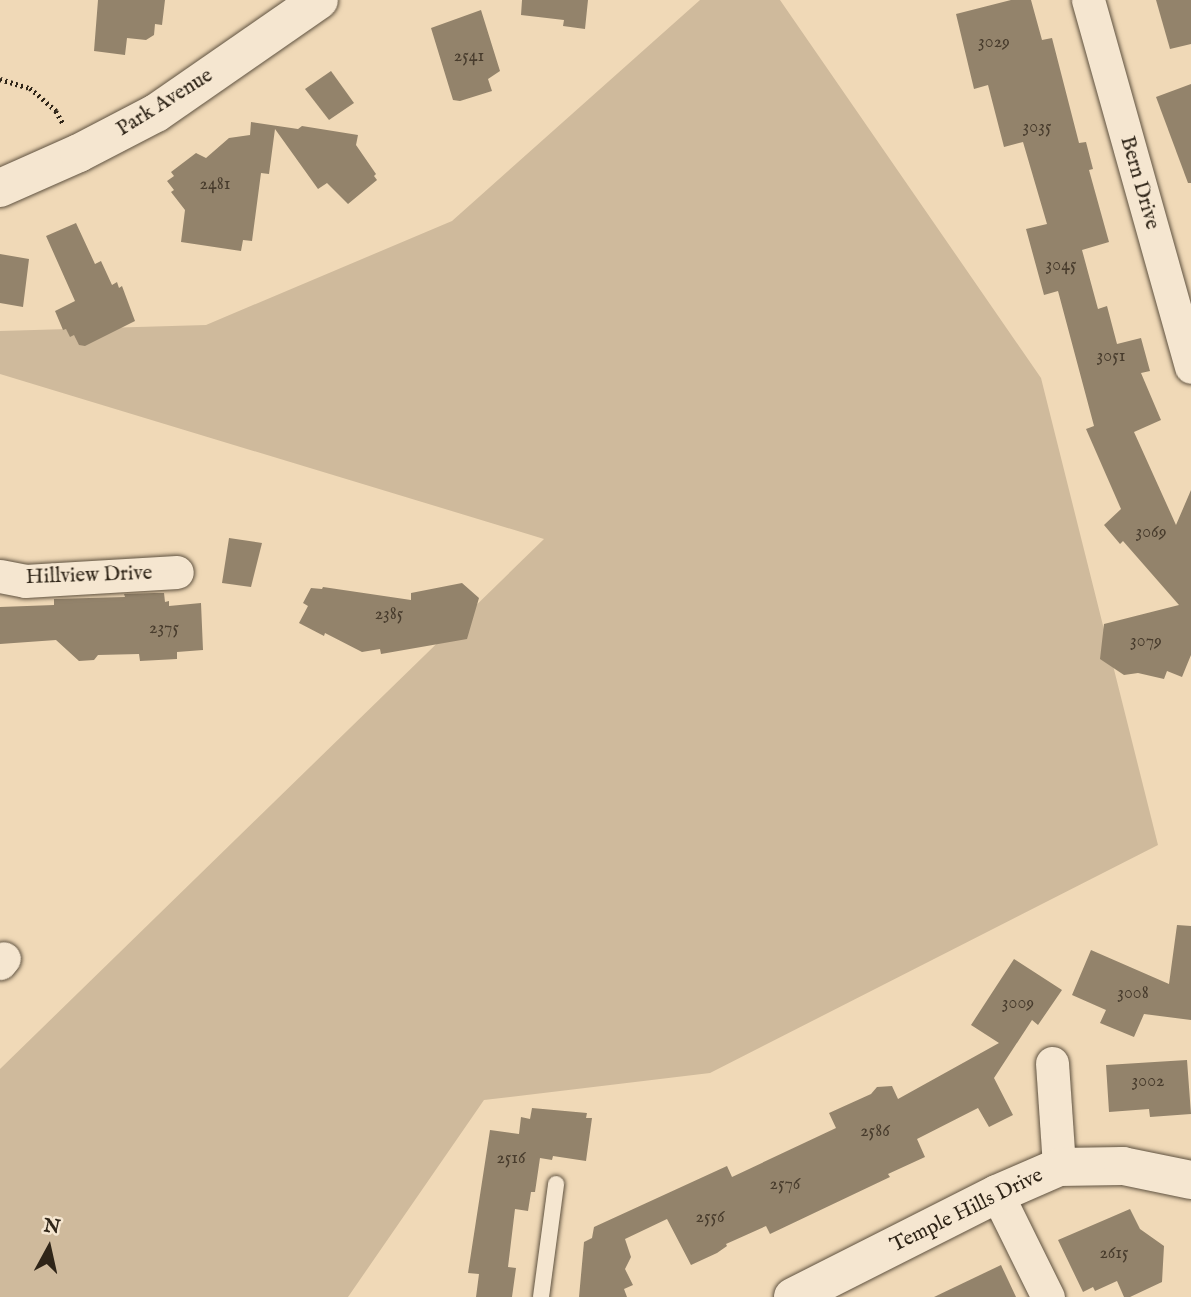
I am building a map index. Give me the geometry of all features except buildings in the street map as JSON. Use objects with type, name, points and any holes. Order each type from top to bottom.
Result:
[{"type":"street","name":"Park Avenue","points":[[0,188],[79,153],[156,113],[319,0]]},
{"type":"street","name":"Bern Drive","points":[[1088,0],[1191,367]]},
{"type":"street","name":"Hillview Drive","points":[[0,576],[25,581],[177,572]]},
{"type":"street","points":[[1052,1063],[1059,1167]]},
{"type":"street","name":"Temple Hills Drive","points":[[793,1297],[997,1194],[1059,1167],[1123,1166],[1191,1180]]},
{"type":"street","points":[[997,1194],[1048,1297]]},
{"type":"lane","points":[[541,1297],[556,1184]]},
{"type":"path","points":[[0,79],[30,88],[56,111],[79,153]]},
{"type":"shaded area","points":[[700,0],[780,0],[1041,378],[1158,845],[710,1073],[484,1100],[348,1297],[0,1297],[0,1069],[544,539],[0,374],[0,331],[206,325],[452,221]]}]
